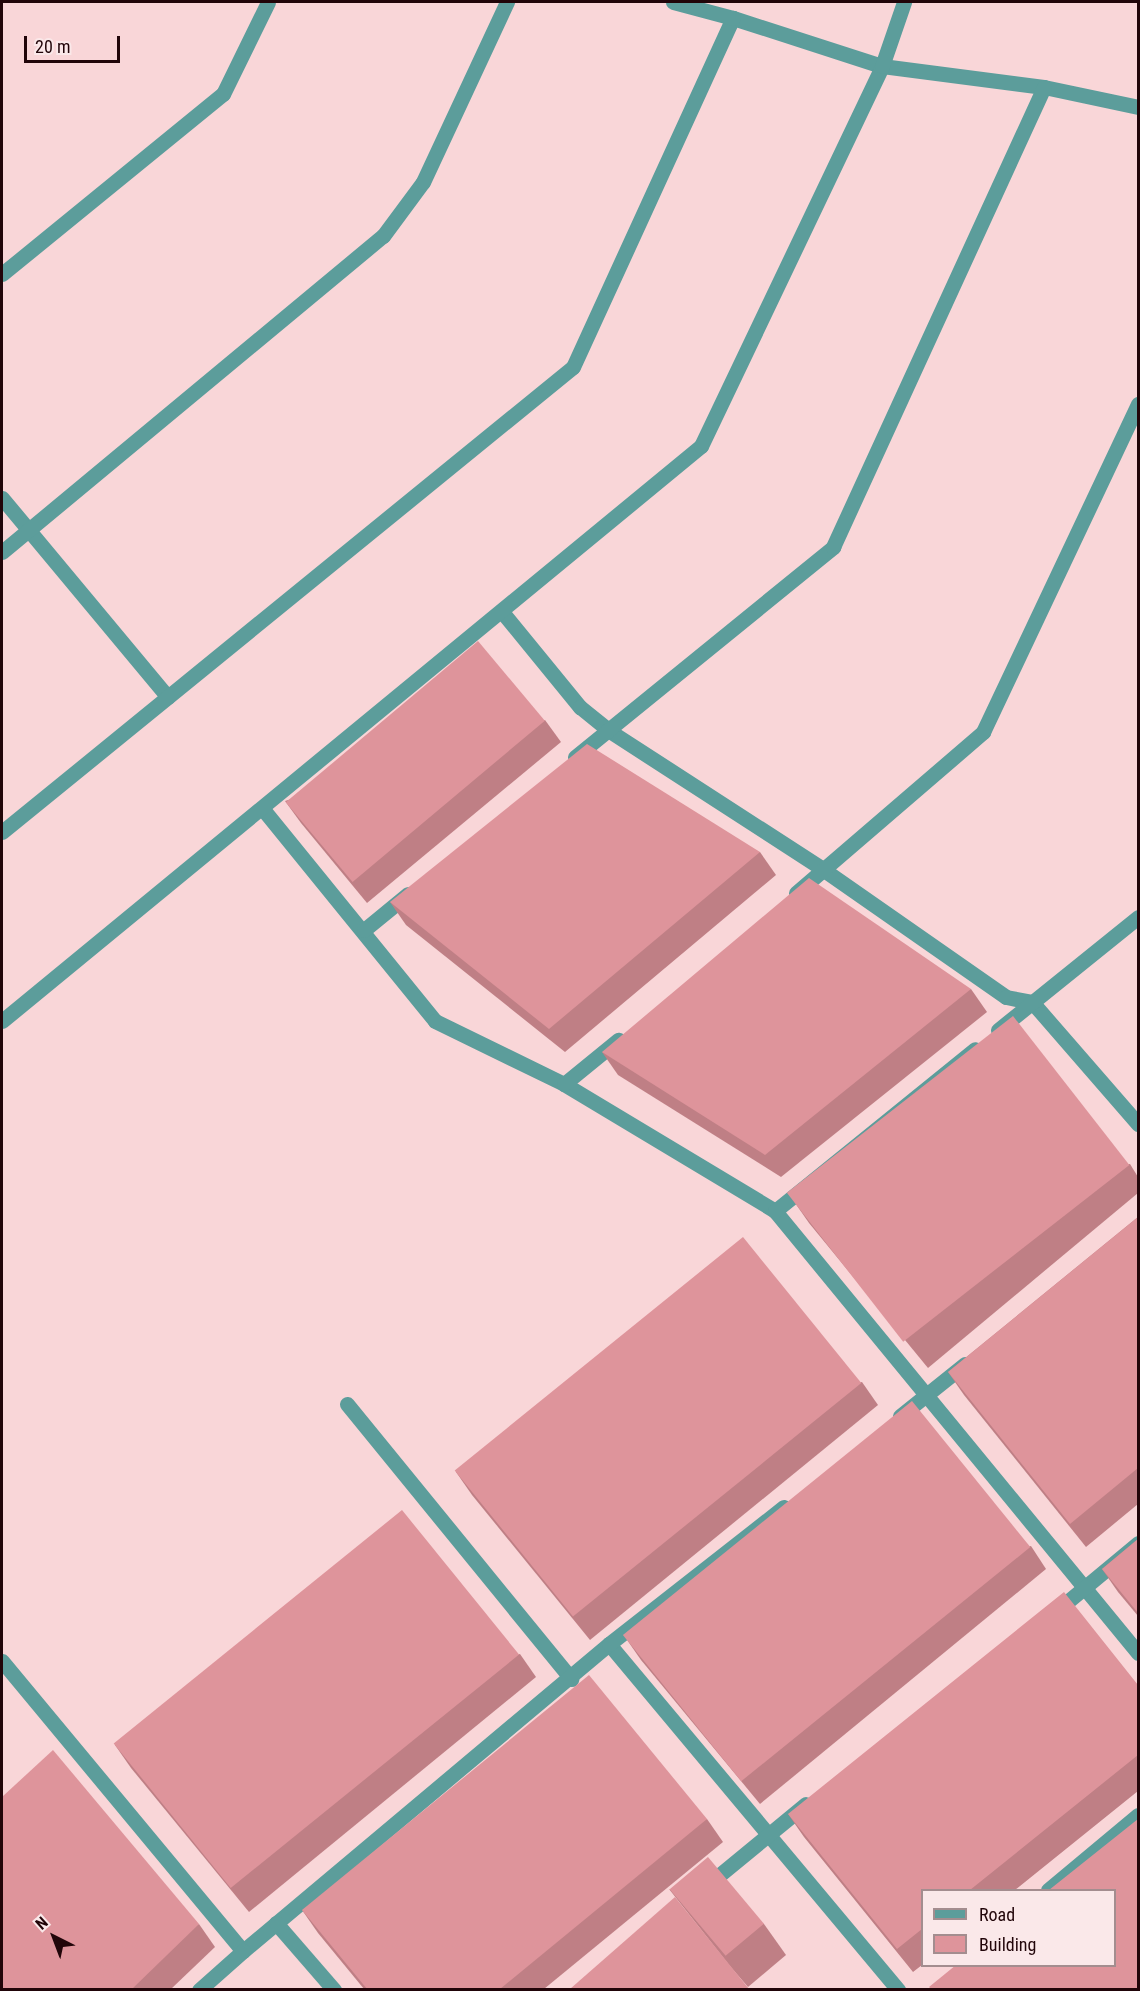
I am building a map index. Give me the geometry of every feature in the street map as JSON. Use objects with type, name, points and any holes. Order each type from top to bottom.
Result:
[{"type":"street","points":[[2,274],[223,94],[268,2]]},
{"type":"street","points":[[2,552],[383,236],[423,183],[507,2]]},
{"type":"street","points":[[673,2],[733,18],[882,66],[1044,87],[1138,107]]},
{"type":"street","points":[[2,1021],[503,613],[701,446],[882,66],[904,2]]},
{"type":"street","points":[[2,832],[573,367],[733,18]]},
{"type":"street","points":[[563,767],[833,547],[1044,87]]},
{"type":"street","points":[[779,907],[983,732],[1138,404]]},
{"type":"street","points":[[2,498],[168,697]]},
{"type":"street","points":[[503,613],[580,707],[608,730],[824,870],[1006,997],[1032,1002],[1138,1124]]},
{"type":"street","points":[[262,808],[364,930],[435,1021],[564,1084],[775,1211],[1138,1653]]},
{"type":"street","points":[[364,930],[419,886]]},
{"type":"street","points":[[775,1211],[1138,917]]},
{"type":"street","points":[[564,1084],[627,1032]]},
{"type":"street","points":[[889,1425],[982,1351]]},
{"type":"street","points":[[348,1404],[571,1679]]},
{"type":"street","points":[[199,1989],[571,1679],[609,1644],[796,1498]]},
{"type":"street","points":[[1039,1624],[1138,1543]]},
{"type":"street","points":[[609,1644],[765,1835],[898,1989]]},
{"type":"street","points":[[2,1661],[68,1750],[243,1951]]},
{"type":"street","points":[[693,1897],[765,1835],[822,1792]]},
{"type":"street","points":[[1049,1889],[1138,1815]]},
{"type":"street","points":[[276,1923],[334,1989]]},
{"type":"building","points":[[478,641],[545,721],[353,882],[286,802]]},
{"type":"building","points":[[587,744],[760,852],[549,1029],[390,902]]},
{"type":"building","points":[[809,878],[971,989],[765,1155],[602,1052]]},
{"type":"building","points":[[1013,1016],[1129,1165],[903,1342],[787,1193]]},
{"type":"building","points":[[1138,1217],[1138,1468],[1070,1524],[948,1372]]},
{"type":"building","points":[[743,1237],[861,1383],[573,1617],[455,1470]]},
{"type":"building","points":[[912,1401],[1030,1547],[741,1781],[623,1635]]},
{"type":"building","points":[[402,1510],[519,1655],[231,1888],[114,1743]]},
{"type":"building","points":[[1138,1539],[1138,1613],[1102,1569]]},
{"type":"building","points":[[1064,1592],[1138,1685],[1138,1755],[971,1889],[921,1889],[921,1930],[897,1949],[788,1814]]},
{"type":"building","points":[[589,1675],[707,1819],[500,1989],[367,1989],[302,1910]]},
{"type":"building","points":[[53,1750],[199,1924],[132,1989],[2,1989],[2,1797]]},
{"type":"building","points":[[1138,1819],[1138,1989],[931,1989],[929,1987],[954,1967],[1116,1967],[1116,1889],[1050,1889]]},
{"type":"building","points":[[708,1857],[764,1924],[726,1956],[670,1889]]},
{"type":"building","points":[[675,1897],[749,1989],[570,1989]]}]
